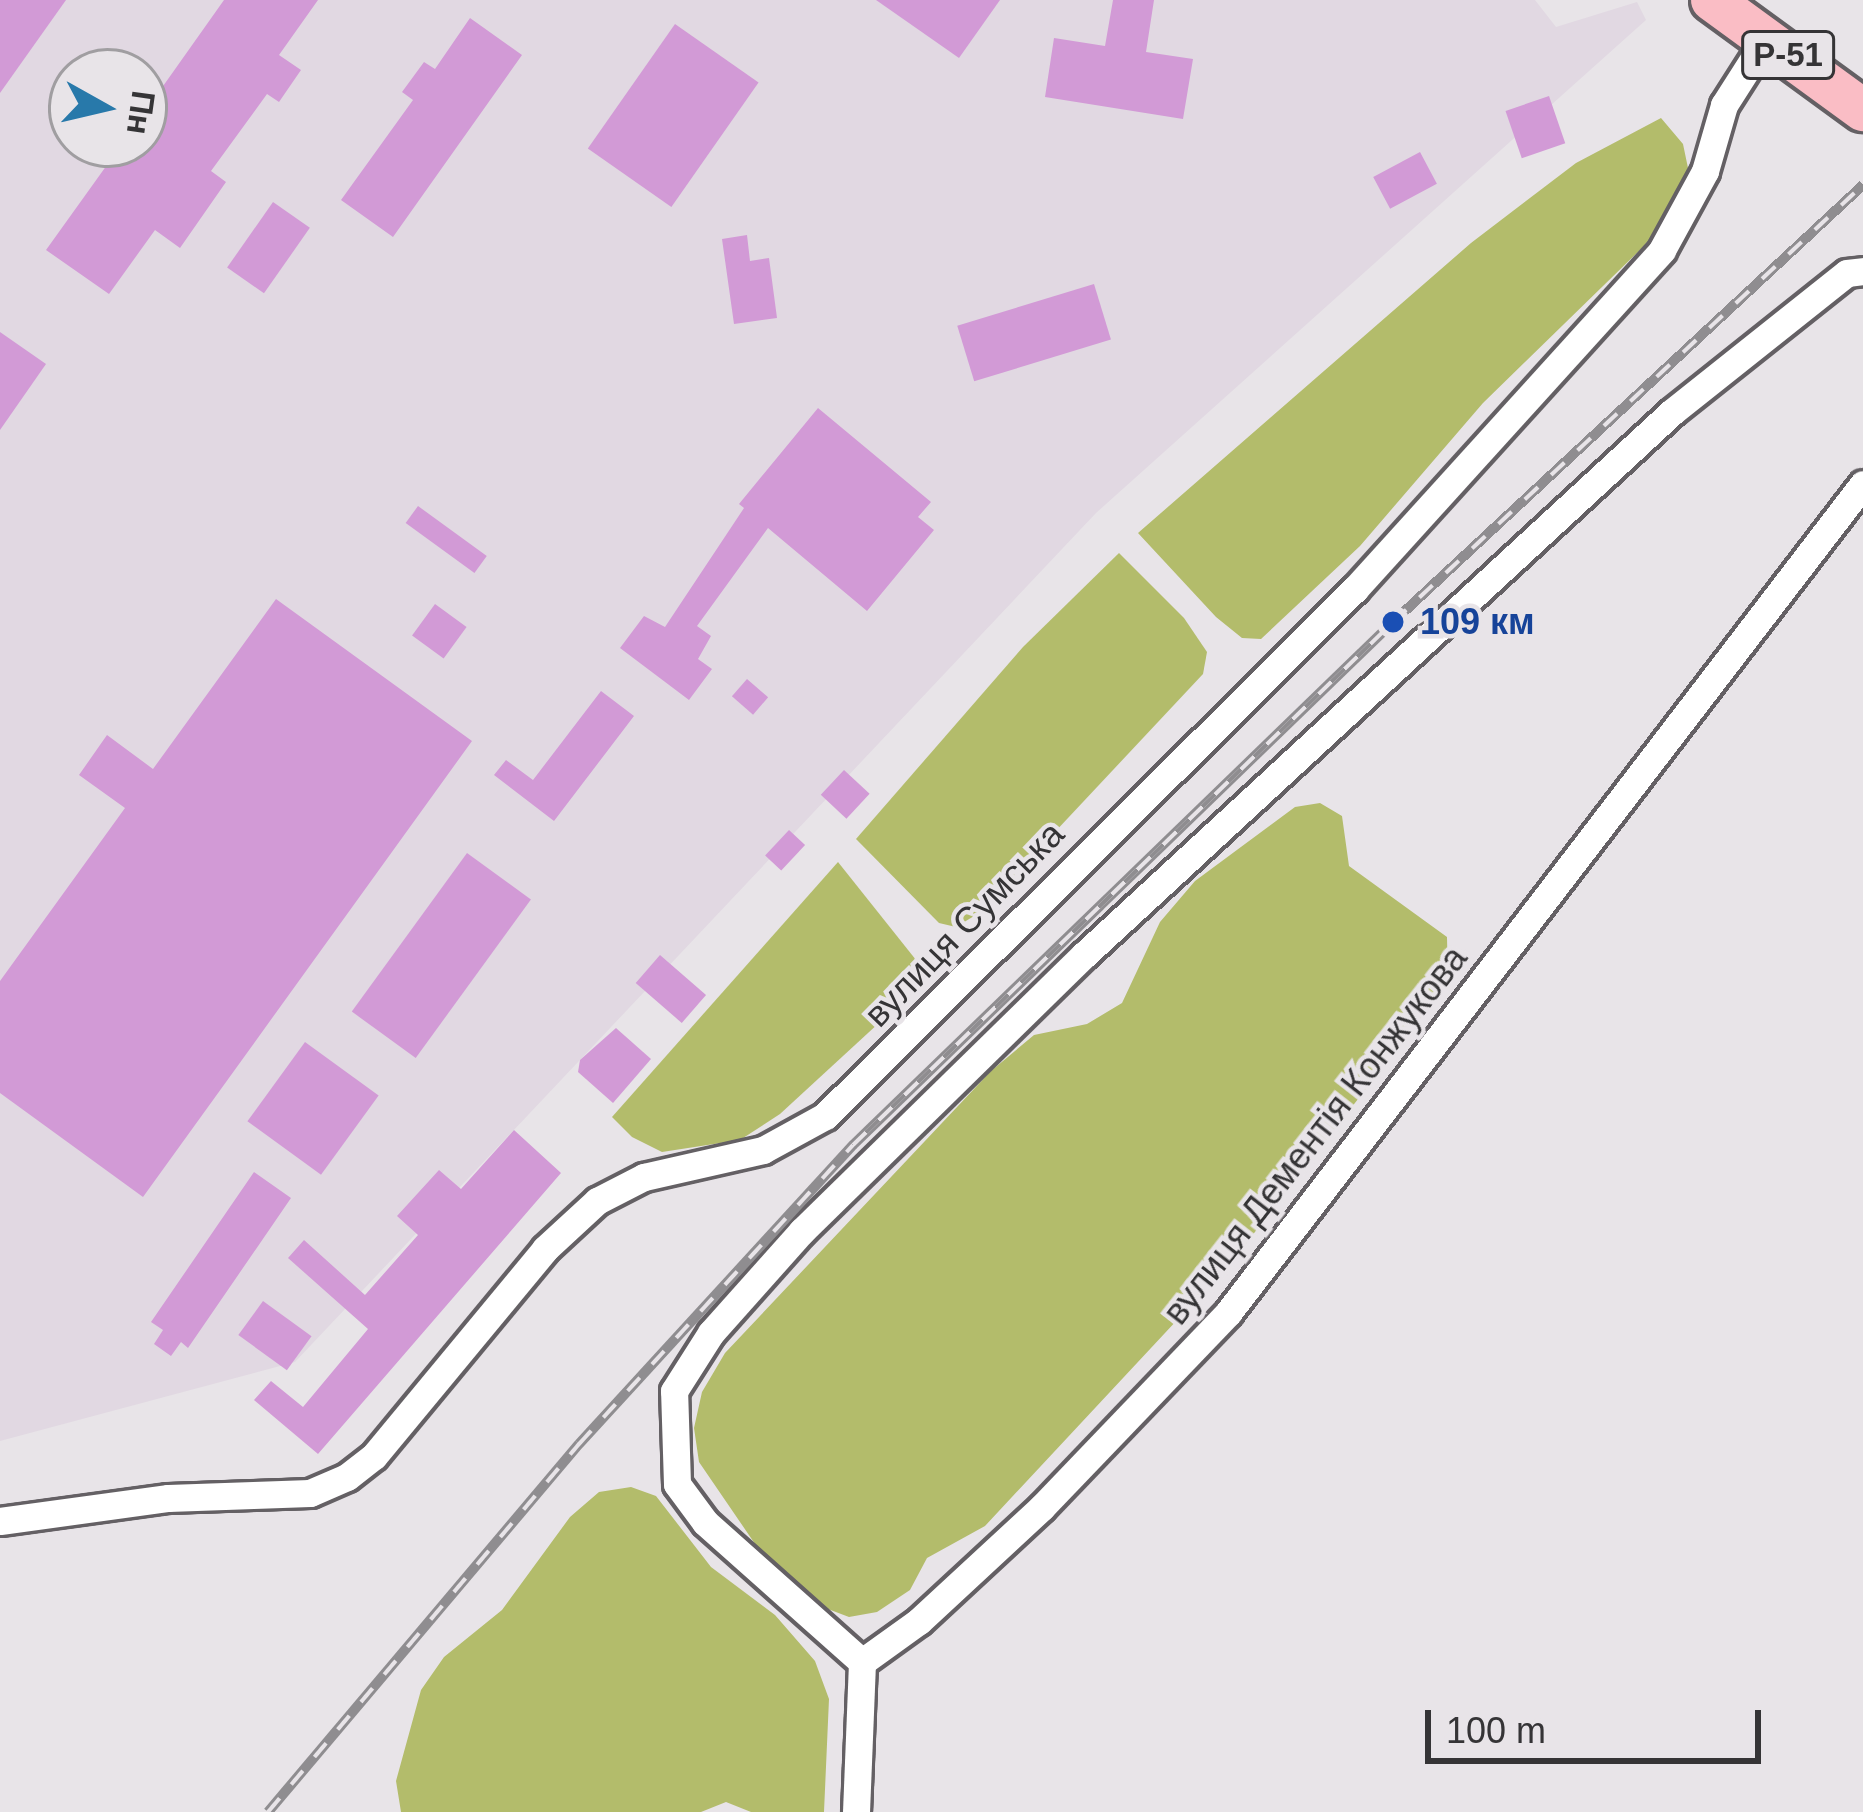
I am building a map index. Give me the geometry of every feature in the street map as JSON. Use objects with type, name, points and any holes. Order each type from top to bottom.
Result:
[{"type":"main road","name":"Р-51","points":[[1712,0],[1863,110]]},
{"type":"street","name":"вулиця Сумська","points":[[0,1521],[168,1498],[310,1493],[347,1477],[374,1456],[544,1249],[597,1201],[644,1178],[789,1139],[837,1106],[1354,590],[1662,250],[1706,171],[1724,105],[1766,39]]},
{"type":"street","points":[[856,1812],[862,1662],[705,1522],[677,1484],[674,1391],[711,1333],[802,1231],[1084,955],[1672,412],[1847,273],[1863,271]]},
{"type":"street","name":"вулиця Дементія Конжукова","points":[[862,1662],[919,1621],[1042,1507],[1228,1312],[1863,484]]},
{"type":"shaded area","points":[[0,0],[1535,0],[1556,27],[1637,2],[1646,20],[1096,513],[295,1362],[0,1441]]},
{"type":"green space","points":[[1661,118],[1683,144],[1688,168],[1666,220],[1642,248],[1483,403],[1360,546],[1261,639],[1242,638],[1216,617],[1138,533],[1471,243],[1576,163]]},
{"type":"green space","points":[[1119,553],[1184,618],[1207,652],[1203,674],[979,913],[956,927],[939,923],[856,839],[1023,647]]},
{"type":"green space","points":[[1320,803],[1342,816],[1349,866],[1447,937],[1448,983],[1234,1259],[985,1526],[927,1558],[910,1590],[877,1612],[849,1617],[820,1606],[766,1560],[699,1462],[694,1428],[702,1392],[725,1353],[991,1071],[1034,1035],[1087,1024],[1122,1003],[1160,922],[1195,881],[1295,807]]},
{"type":"green space","points":[[838,862],[924,970],[918,987],[780,1114],[740,1140],[662,1152],[632,1137],[612,1117]]},
{"type":"green space","points":[[631,1487],[656,1496],[711,1567],[775,1615],[815,1661],[829,1699],[824,1812],[751,1812],[726,1802],[701,1812],[401,1812],[396,1781],[421,1690],[444,1657],[502,1610],[570,1517],[599,1492]]},
{"type":"building","points":[[0,0],[66,0],[0,93]]},
{"type":"building","points":[[224,0],[318,0],[279,55],[301,70],[279,102],[267,94],[211,171],[226,182],[180,248],[155,230],[109,294],[46,250],[105,168],[168,168],[168,79]]},
{"type":"building","points":[[876,0],[1000,0],[959,58]]},
{"type":"building","points":[[1113,0],[1154,0],[1146,52],[1193,59],[1183,119],[1045,97],[1054,38],[1105,46]]},
{"type":"building","points":[[470,18],[522,55],[393,237],[341,200],[413,100],[402,92],[424,62],[435,69]]},
{"type":"building","points":[[675,24],[759,83],[671,207],[588,149]]},
{"type":"building","points":[[1549,96],[1565,143],[1522,158],[1506,111]]},
{"type":"building","points":[[1420,152],[1437,184],[1390,209],[1373,177]]},
{"type":"building","points":[[273,202],[310,228],[264,293],[227,268]]},
{"type":"building","points":[[747,235],[750,261],[769,258],[777,318],[734,324],[722,239]]},
{"type":"building","points":[[1094,284],[1111,339],[974,381],[957,326]]},
{"type":"building","points":[[0,332],[46,364],[0,430]]},
{"type":"building","points":[[818,408],[931,502],[918,517],[934,530],[867,611],[768,528],[697,626],[711,636],[698,659],[712,669],[689,700],[620,648],[644,616],[665,627],[744,508],[739,504]]},
{"type":"building","points":[[418,506],[487,556],[474,573],[406,523]]},
{"type":"building","points":[[276,599],[472,741],[143,1197],[0,1093],[0,981],[125,808],[79,775],[107,735],[153,769]]},
{"type":"building","points":[[435,604],[467,627],[444,658],[412,636]]},
{"type":"building","points":[[747,679],[768,697],[753,715],[732,696]]},
{"type":"building","points":[[601,691],[634,716],[554,821],[494,775],[506,760],[533,780]]},
{"type":"building","points":[[844,770],[870,794],[846,819],[821,795]]},
{"type":"building","points":[[789,830],[805,845],[781,871],[765,856]]},
{"type":"building","points":[[467,853],[531,899],[416,1058],[352,1012]]},
{"type":"building","points":[[660,955],[706,995],[682,1023],[636,983]]},
{"type":"building","points":[[616,1028],[651,1059],[613,1103],[578,1072],[580,1060]]},
{"type":"building","points":[[305,1042],[379,1095],[321,1175],[247,1121]]},
{"type":"building","points":[[514,1130],[561,1173],[318,1454],[254,1400],[271,1381],[303,1407],[368,1329],[288,1258],[304,1240],[365,1295],[418,1235],[397,1216],[439,1170],[461,1189]]},
{"type":"building","points":[[254,1172],[291,1198],[188,1348],[181,1342],[171,1356],[154,1344],[163,1330],[151,1322]]},
{"type":"building","points":[[263,1301],[312,1336],[287,1370],[238,1335]]},
{"type":"railway","points":[[268,1812],[579,1444],[853,1145],[1393,622],[1863,185]]},
{"type":"place","name":"109 км","points":[[1393,622]]}]
